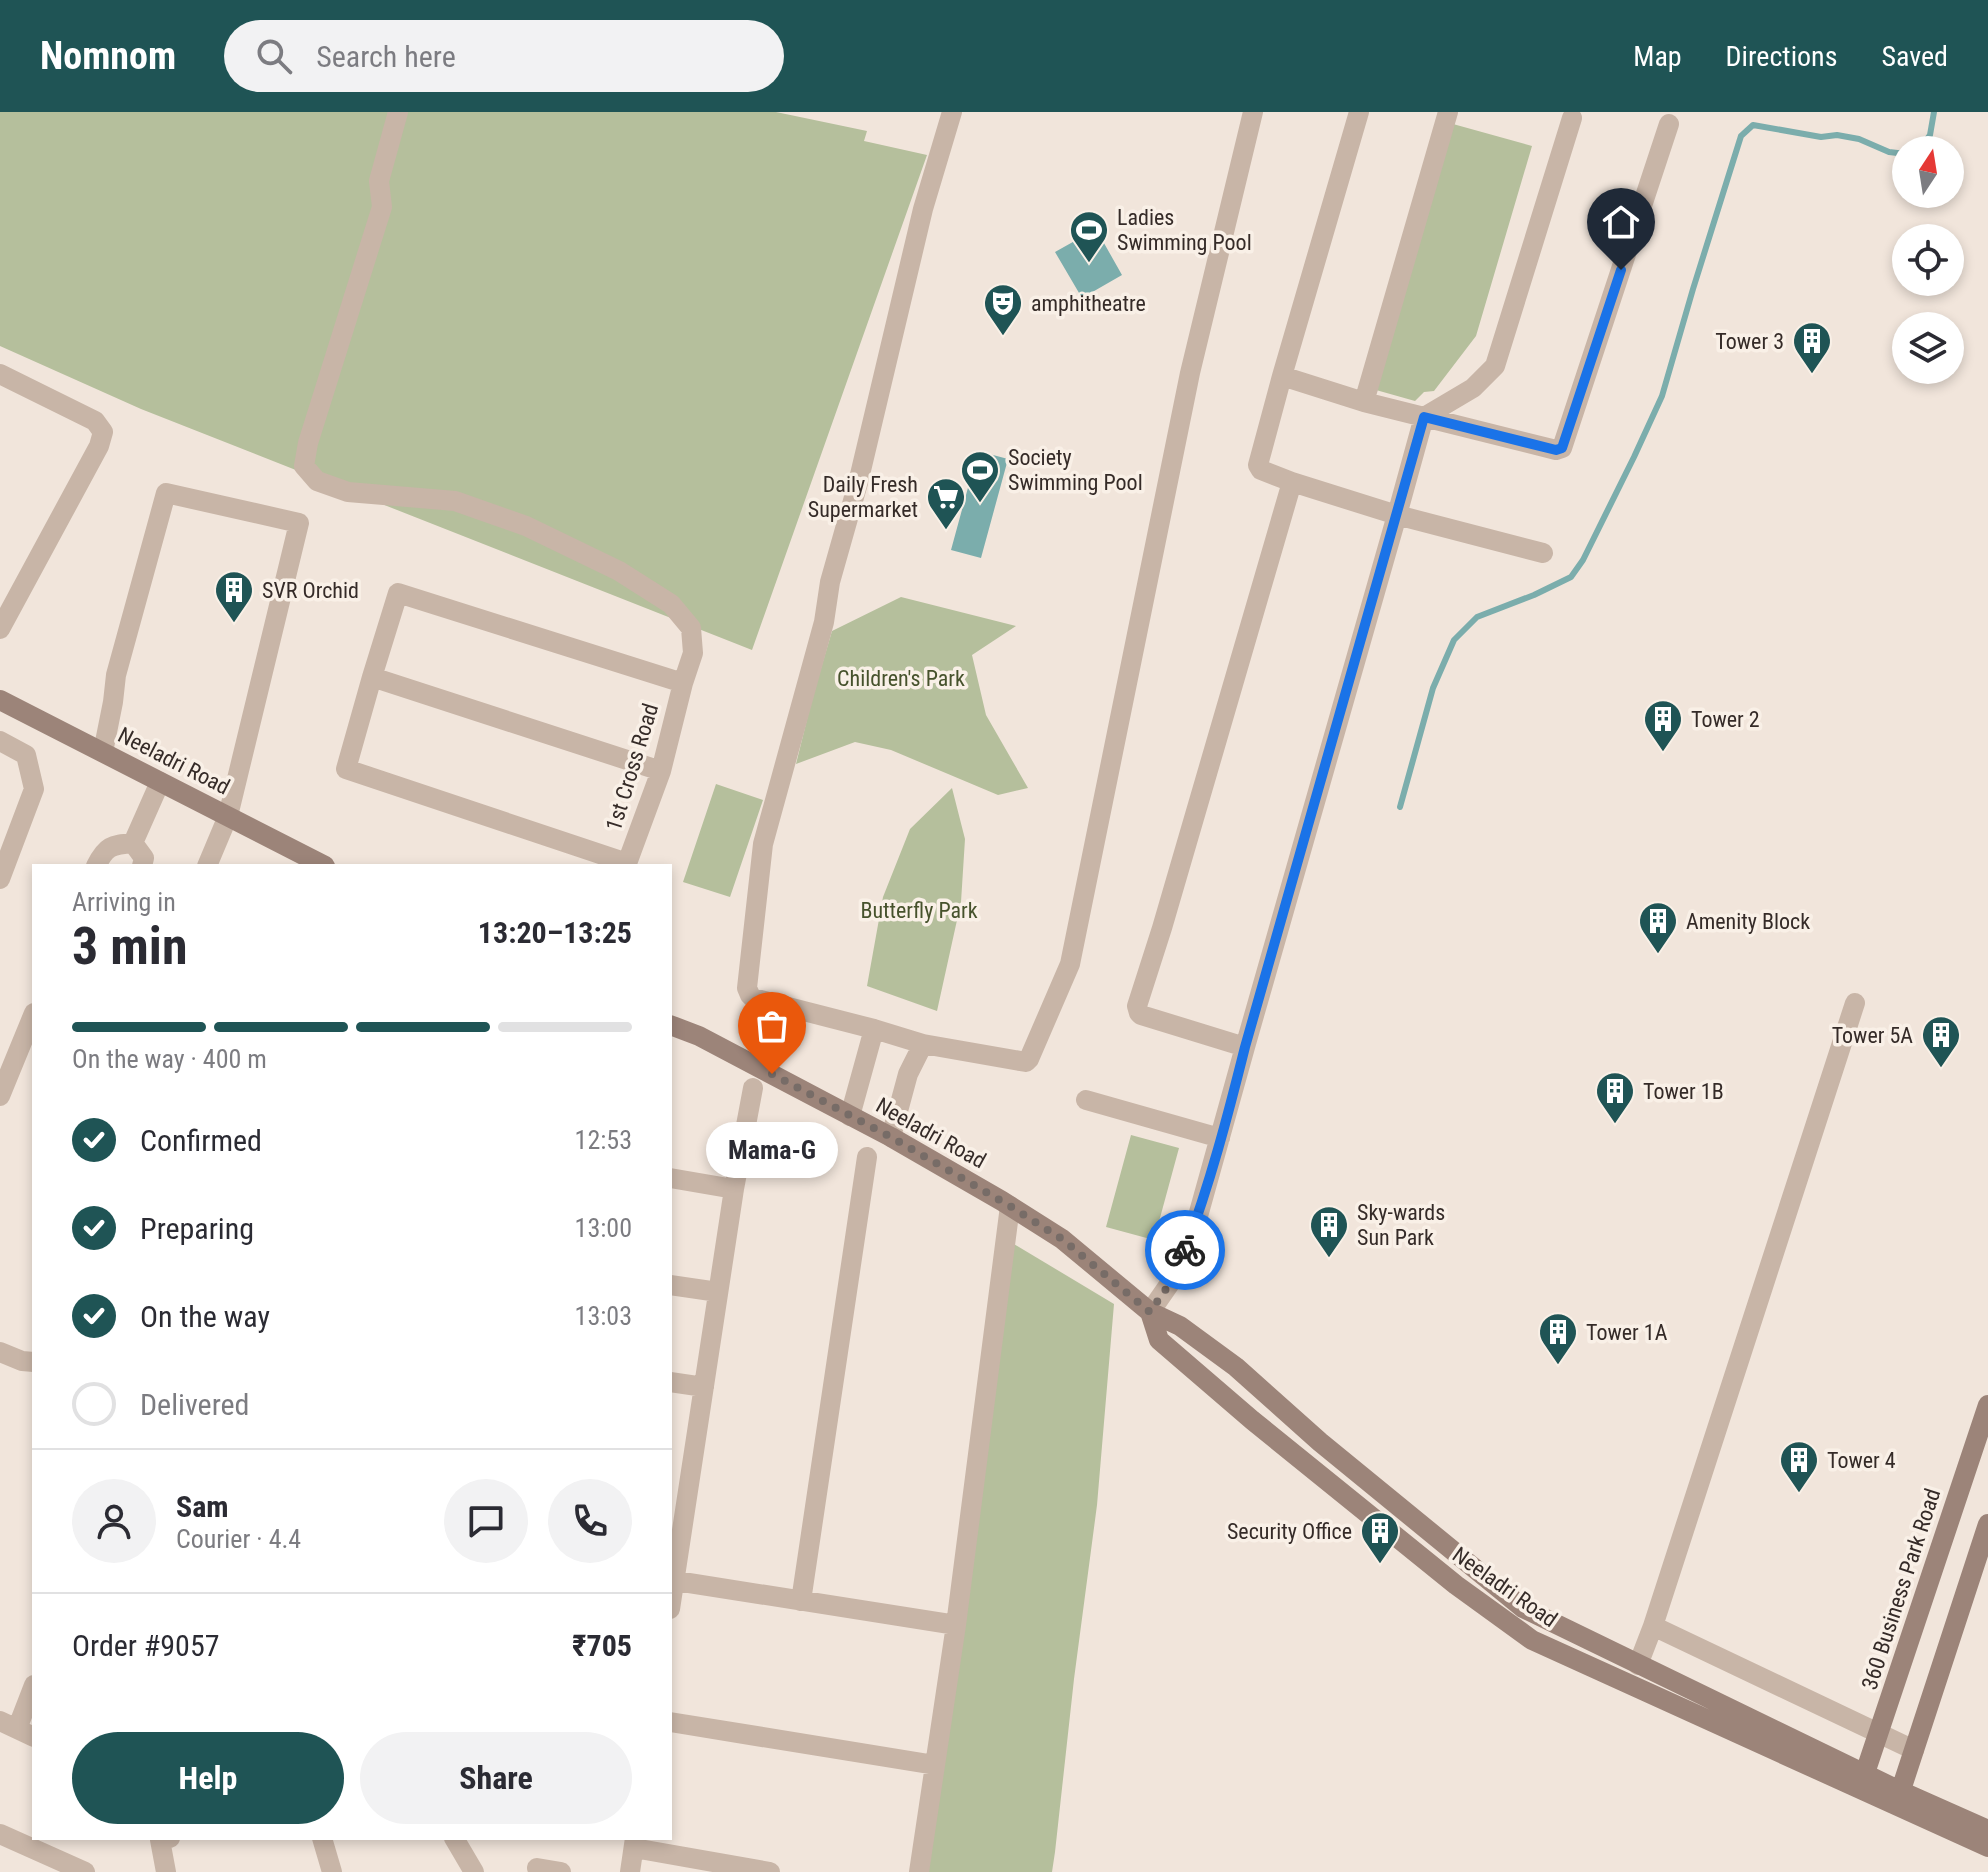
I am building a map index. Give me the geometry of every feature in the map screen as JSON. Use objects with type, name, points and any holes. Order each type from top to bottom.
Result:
[{"type":"main road","name":"Neeladri Road","points":[[0,700],[321,864]]},
{"type":"main road","name":"Neeladri Road","points":[[672,1026],[699,1036],[891,1137],[1062,1239],[1150,1312],[1180,1326],[1236,1367],[1305,1430],[1523,1608],[1898,1798],[1988,1847]]},
{"type":"main road","name":"Neeladri Road","points":[[1150,1312],[1159,1340],[1288,1450],[1456,1585],[1532,1640],[1862,1781]]},
{"type":"main road","name":"360 Business Park Road","points":[[1862,1781],[1988,1405]]},
{"type":"main road","points":[[1288,1450],[1305,1430]]},
{"type":"main road","points":[[1898,1798],[1988,1524]]},
{"type":"main road","name":"Neeladri Road","points":[[1898,1798],[1988,1830]]},
{"type":"street","name":"1st Cross Road","points":[[398,112],[379,181],[382,207],[308,443],[304,466],[317,481],[348,492],[455,501],[526,526],[619,571],[671,604],[691,628],[693,653],[661,771],[626,864]]},
{"type":"street","points":[[952,112],[923,209],[858,483],[830,582],[824,622],[763,844],[747,992],[753,998],[923,1044],[1026,1062],[1070,964],[1190,373],[1253,112]]},
{"type":"street","points":[[1359,112],[1258,465],[1261,470],[1292,482],[1397,515],[1543,553]]},
{"type":"street","points":[[1364,402],[1448,112]]},
{"type":"street","points":[[1150,1312],[1175,1276],[1198,1216],[1424,417],[1473,388],[1495,366],[1572,118]]},
{"type":"street","points":[[1282,376],[1364,402],[1556,450],[1562,448],[1669,124]]},
{"type":"street","points":[[0,374],[95,421],[103,432],[99,446],[0,629]]},
{"type":"street","points":[[1245,1047],[1141,1015],[1137,1006],[1292,482]]},
{"type":"street","points":[[103,752],[116,675],[166,493],[299,523],[228,816],[208,864]]},
{"type":"street","points":[[626,864],[346,769],[398,593],[683,683]]},
{"type":"street","points":[[372,677],[661,771]]},
{"type":"street","points":[[0,741],[26,755],[34,789],[0,879]]},
{"type":"street","points":[[133,843],[160,782]]},
{"type":"street","points":[[97,864],[104,851],[115,844],[133,843]]},
{"type":"street","points":[[133,843],[144,858],[142,864]]},
{"type":"street","points":[[1638,1665],[1855,1003]]},
{"type":"street","points":[[0,1096],[32,1018]]},
{"type":"street","points":[[850,1116],[874,1029]]},
{"type":"street","points":[[891,1137],[908,1074],[923,1044]]},
{"type":"street","points":[[753,1088],[734,1189],[704,1387],[680,1483],[672,1580],[956,1625]]},
{"type":"street","points":[[1086,1100],[1220,1138]]},
{"type":"street","points":[[801,1601],[867,1157]]},
{"type":"street","points":[[672,1178],[734,1189]]},
{"type":"street","points":[[919,1872],[956,1625],[1010,1206]]},
{"type":"street","points":[[672,1285],[718,1292]]},
{"type":"street","points":[[0,1352],[32,1362]]},
{"type":"street","points":[[672,1382],[704,1387]]},
{"type":"street","points":[[1653,1626],[1914,1750]]},
{"type":"street","points":[[17,1729],[32,1690]]},
{"type":"street","points":[[672,1722],[935,1765]]},
{"type":"street","points":[[0,1834],[85,1872]]},
{"type":"street","points":[[160,1840],[166,1872]]},
{"type":"street","points":[[323,1840],[332,1872]]},
{"type":"street","points":[[455,1840],[474,1872]]},
{"type":"street","points":[[630,1872],[635,1843],[770,1872]]},
{"type":"street","points":[[537,1868],[561,1872]]},
{"type":"green space","points":[[0,112],[776,112],[867,131],[864,141],[927,155],[752,650],[141,409],[0,346]]},
{"type":"green space","points":[[1453,124],[1532,146],[1476,336],[1434,391],[1424,392],[1415,401],[1376,390]]},
{"type":"green space","name":"Children's Park","points":[[901,597],[1016,626],[972,655],[986,715],[1028,788],[998,795],[891,750],[855,742],[796,764],[832,631]]},
{"type":"green space","points":[[716,784],[763,800],[730,897],[683,882]]},
{"type":"green space","name":"Butterfly Park","points":[[952,788],[965,839],[961,902],[937,1011],[867,986],[883,897],[910,829]]},
{"type":"green space","points":[[1131,1135],[1179,1148],[1154,1240],[1106,1227]]},
{"type":"green space","points":[[1004,1238],[1114,1304],[1097,1505],[1055,1852],[1052,1872],[919,1872]]},
{"type":"water","name":"Ladies Swimming Pool","points":[[1096,229],[1122,275],[1082,298],[1055,252]]},
{"type":"water","name":"Society Swimming Pool","points":[[978,451],[1008,459],[981,558],[951,550]]},
{"type":"waterway","points":[[1929,136],[1934,112]]},
{"type":"waterway","points":[[1400,807],[1433,688],[1454,640],[1477,617],[1571,577],[1583,560],[1662,396],[1741,136],[1753,125],[1821,137],[1837,135],[1859,139],[1892,152]]},
{"type":"way so far","points":[[772,1074],[891,1137],[1010,1206],[1062,1239],[1150,1312],[1175,1276],[1185,1250]]},
{"type":"place","name":"Ladies Swimming Pool","points":[[1089,264]]},
{"type":"place","name":"amphitheatre","points":[[1003,337]]},
{"type":"place","name":"Tower 3","points":[[1812,375]]},
{"type":"place","name":"Society Swimming Pool","points":[[980,504]]},
{"type":"place","name":"Daily Fresh Supermarket","points":[[946,531]]},
{"type":"place","name":"SVR Orchid","points":[[234,624]]},
{"type":"place","name":"Tower 2","points":[[1663,753]]},
{"type":"place","name":"Amenity Block","points":[[1658,955]]},
{"type":"place","name":"Tower 5A","points":[[1941,1069]]},
{"type":"place","name":"Mama-G","points":[[772,1074]]},
{"type":"place","name":"Tower 1B","points":[[1615,1125]]},
{"type":"place","name":"Sky-wards Sun Park","points":[[1329,1259]]},
{"type":"place","name":"Tower 1A","points":[[1558,1366]]},
{"type":"place","name":"Tower 4","points":[[1799,1494]]},
{"type":"place","name":"Security Office","points":[[1380,1565]]},
{"type":"route","points":[[1185,1250],[1233,1096],[1424,417],[1556,450],[1562,448],[1621,270]]}]
